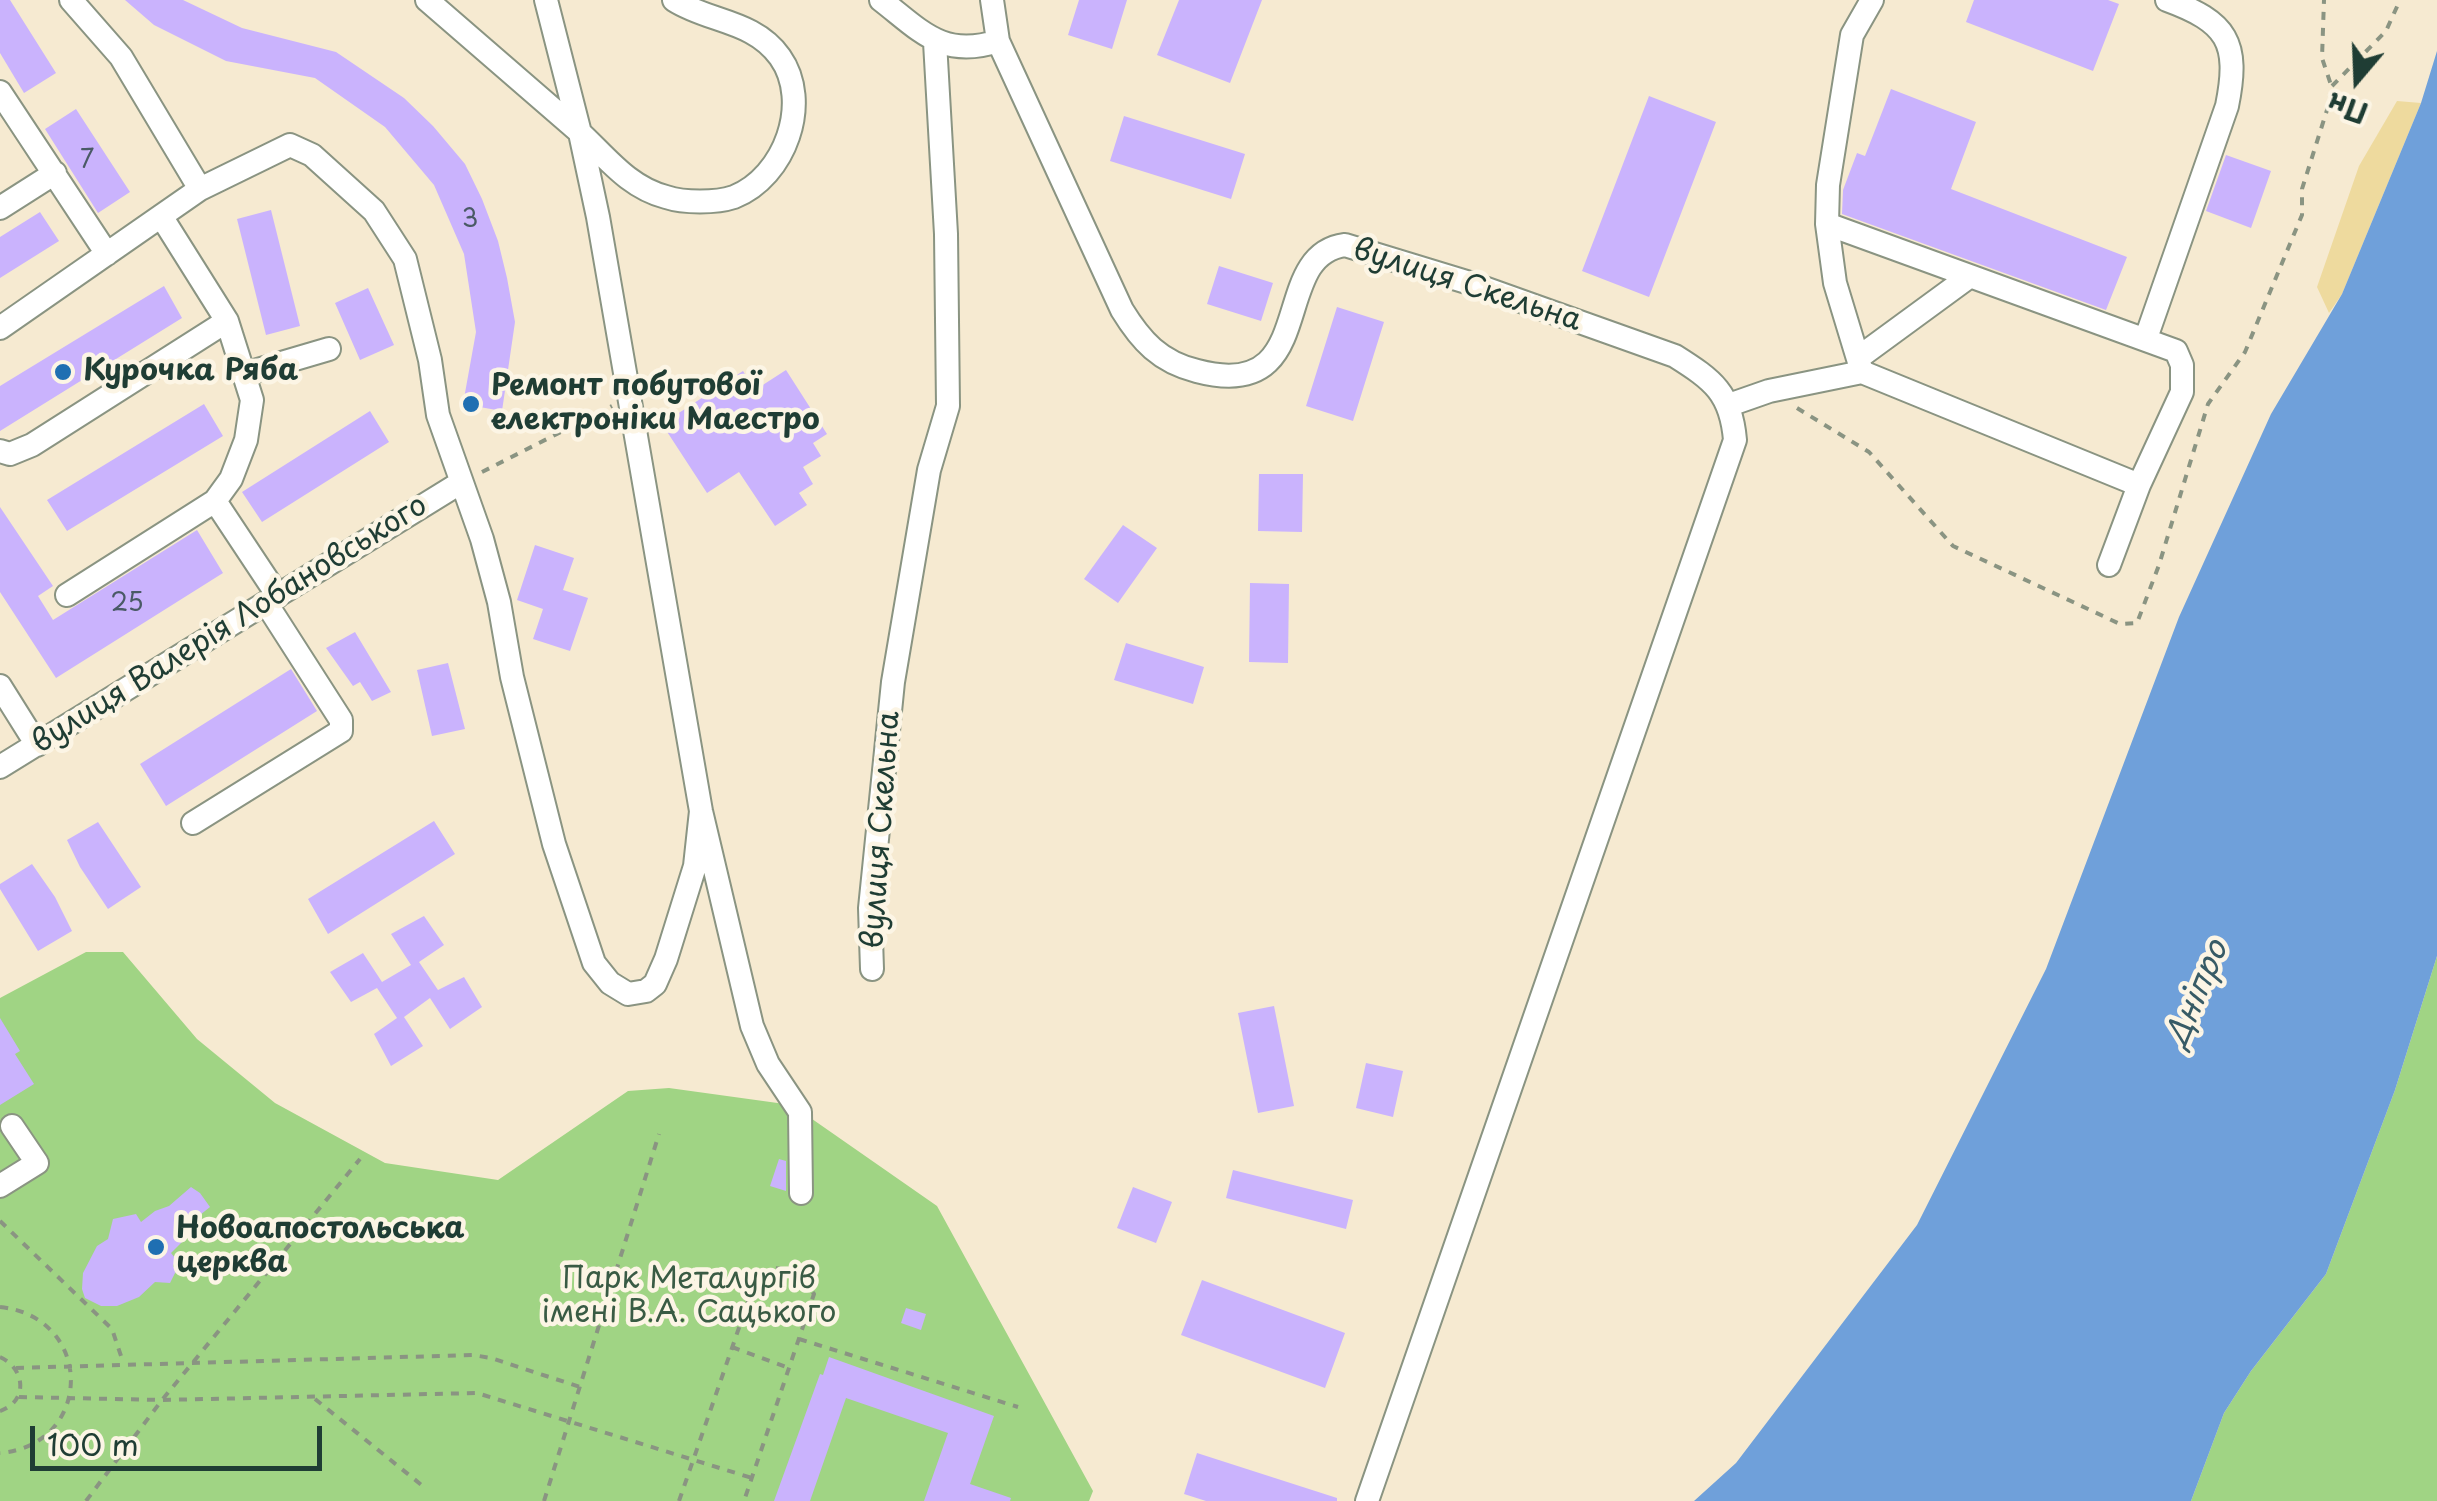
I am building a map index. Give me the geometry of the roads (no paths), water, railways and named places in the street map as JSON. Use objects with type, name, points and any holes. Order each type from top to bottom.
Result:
[{"type":"street","points":[[70,0],[120,57],[200,189]]},
{"type":"street","points":[[427,0],[633,184],[667,198],[701,201],[733,197],[766,176],[790,134],[795,96],[780,57],[766,42],[746,28],[674,0]]},
{"type":"street","points":[[546,0],[580,133],[701,811],[752,1026],[768,1064],[800,1112],[802,1193]]},
{"type":"street","points":[[881,0],[935,42],[976,48],[998,41]]},
{"type":"street","name":"вулиця Скельна","points":[[992,0],[998,41],[1122,310],[1138,337],[1169,361],[1219,376],[1256,369],[1278,351],[1312,261],[1331,246],[1345,245],[1473,284],[1675,356],[1701,373],[1729,405]]},
{"type":"street","points":[[1872,0],[1852,35],[1828,185],[1827,224],[1834,283],[1860,365],[2139,485]]},
{"type":"street","points":[[2146,338],[2234,76],[2227,39],[2211,20],[2167,0]]},
{"type":"street","name":"вулиця Скельна","points":[[872,970],[870,908],[894,682],[929,470],[948,406],[946,234],[935,42]]},
{"type":"street","points":[[0,92],[107,254]]},
{"type":"street","points":[[0,328],[200,189],[290,145],[312,155],[374,211],[404,260],[430,360],[438,414],[482,538],[499,602],[512,676],[554,844],[589,951],[602,975],[628,994],[646,992],[666,959],[695,866],[701,811]]},
{"type":"street","points":[[0,208],[55,173]]},
{"type":"street","points":[[68,595],[216,501],[231,479],[246,440],[252,400],[226,322],[162,216]]},
{"type":"street","points":[[1827,224],[2176,351],[2184,380],[2182,392],[2139,485],[2109,566]]},
{"type":"street","points":[[1366,1501],[1734,440],[1729,405],[1860,365],[1970,276]]},
{"type":"street","points":[[0,451],[10,454],[32,446],[226,322]]},
{"type":"street","points":[[244,374],[329,349]]},
{"type":"street","name":"вулиця Валерія Лобановського","points":[[0,767],[460,483]]},
{"type":"street","points":[[193,822],[341,731],[341,720],[216,501]]},
{"type":"street","points":[[0,686],[37,745]]},
{"type":"street","points":[[0,1186],[37,1163],[12,1126]]},
{"type":"water","name":"Дніпро","points":[[2437,51],[2437,956],[2395,1090],[2326,1274],[2251,1371],[2224,1413],[2191,1501],[1694,1501],[1736,1463],[1917,1225],[2046,969],[2179,617],[2271,414],[2342,294],[2421,103]]},
{"type":"place","name":"Курочка Ряба","points":[[63,372]]},
{"type":"place","name":"Ремонт побутової електроніки Маестро","points":[[471,404]]},
{"type":"place","name":"Новоапостольська церква","points":[[156,1247]]},
{"type":"park label","name":"Парк Металургів імені В.А. Сацького","points":[[689,1297]]}]
